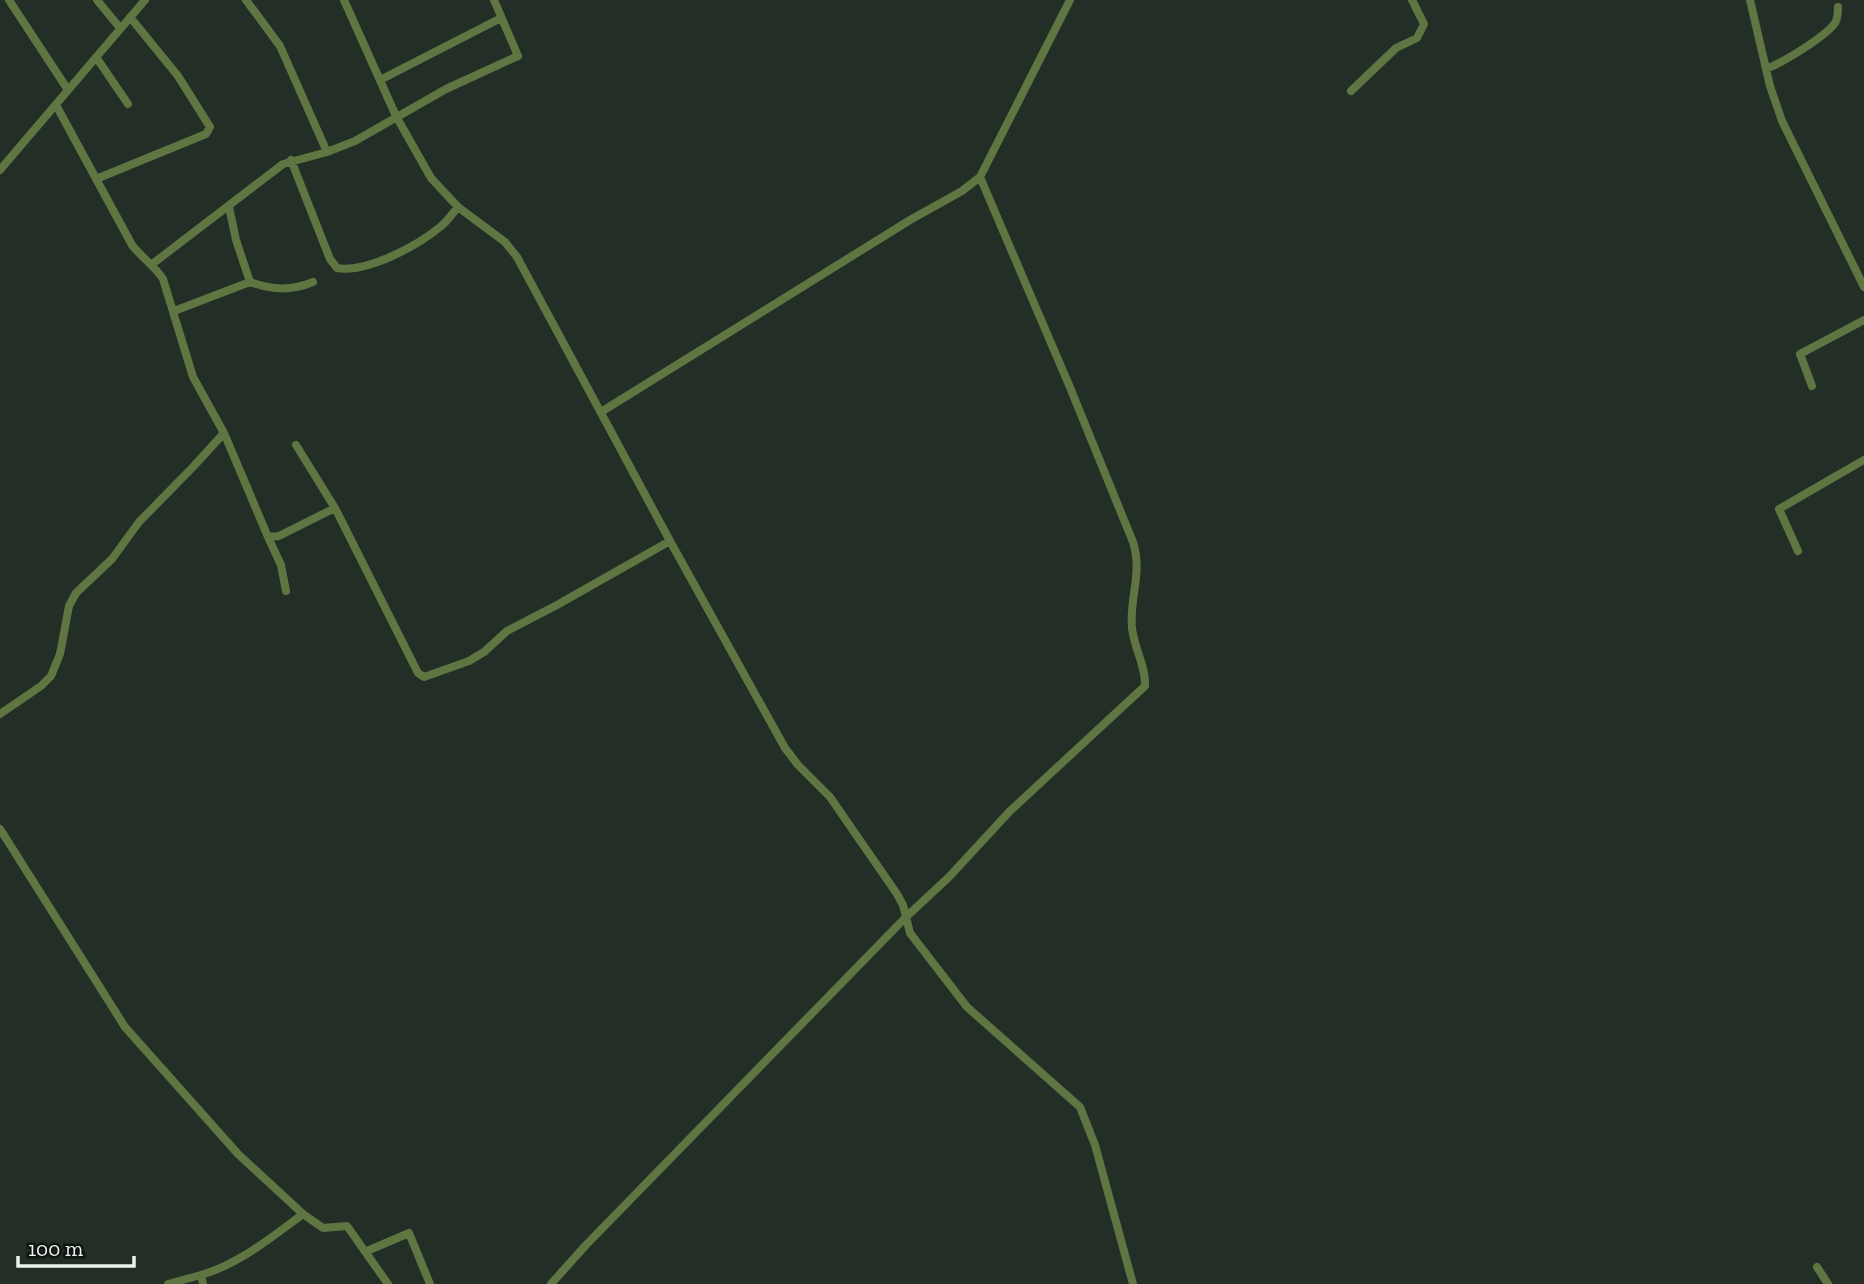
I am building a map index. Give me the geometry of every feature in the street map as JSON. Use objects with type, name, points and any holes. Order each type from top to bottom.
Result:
[{"type":"street","points":[[9,0],[68,90]]},
{"type":"street","points":[[97,0],[120,28]]},
{"type":"street","points":[[0,170],[145,0]]},
{"type":"street","points":[[246,0],[280,46],[327,152]]},
{"type":"street","points":[[344,0],[396,116],[431,178],[458,207],[505,242],[517,257],[785,748],[830,797],[897,894],[916,942],[967,1007],[1080,1107],[1095,1145],[1133,1284]]},
{"type":"street","points":[[151,265],[229,207],[269,173],[291,160],[348,144],[475,74],[518,56],[494,0]]},
{"type":"street","points":[[601,412],[910,220],[962,191],[979,177],[1070,0]]},
{"type":"street","points":[[1352,91],[1396,48],[1417,38],[1424,24],[1412,0]]},
{"type":"street","points":[[1750,0],[1766,69],[1782,121],[1864,287]]},
{"type":"street","points":[[1766,69],[1799,51],[1830,28],[1836,22],[1838,7]]},
{"type":"street","points":[[96,178],[206,134],[210,127],[178,76],[130,17]]},
{"type":"street","points":[[380,80],[501,18]]},
{"type":"street","points":[[96,57],[128,104]]},
{"type":"street","points":[[56,105],[132,245],[163,279],[194,377],[224,433],[281,565],[286,591]]},
{"type":"street","points":[[291,160],[330,259],[337,268],[359,267],[390,256],[426,237],[442,225],[458,207]]},
{"type":"street","points":[[551,1284],[1027,794],[1144,686],[1145,676],[1132,632],[1138,577],[1133,541],[979,177]]},
{"type":"street","points":[[229,207],[236,240],[250,282]]},
{"type":"street","points":[[174,311],[250,282],[284,289],[294,289],[313,282]]},
{"type":"street","points":[[1812,386],[1800,354],[1864,320]]},
{"type":"street","points":[[0,715],[51,676],[60,654],[69,607],[76,593],[112,559],[139,522],[224,433]]},
{"type":"street","points":[[296,445],[335,508],[418,673],[424,677],[469,661],[484,652],[507,631],[670,541]]},
{"type":"street","points":[[1798,551],[1779,509],[1864,460]]},
{"type":"street","points":[[268,537],[279,536],[335,508]]},
{"type":"street","points":[[0,829],[125,1027],[238,1154],[303,1214],[323,1228],[347,1226],[388,1284]]},
{"type":"street","points":[[168,1284],[202,1280],[267,1241],[303,1214]]},
{"type":"street","points":[[367,1251],[409,1233],[430,1284]]},
{"type":"street","points":[[1817,1266],[1828,1284]]}]
